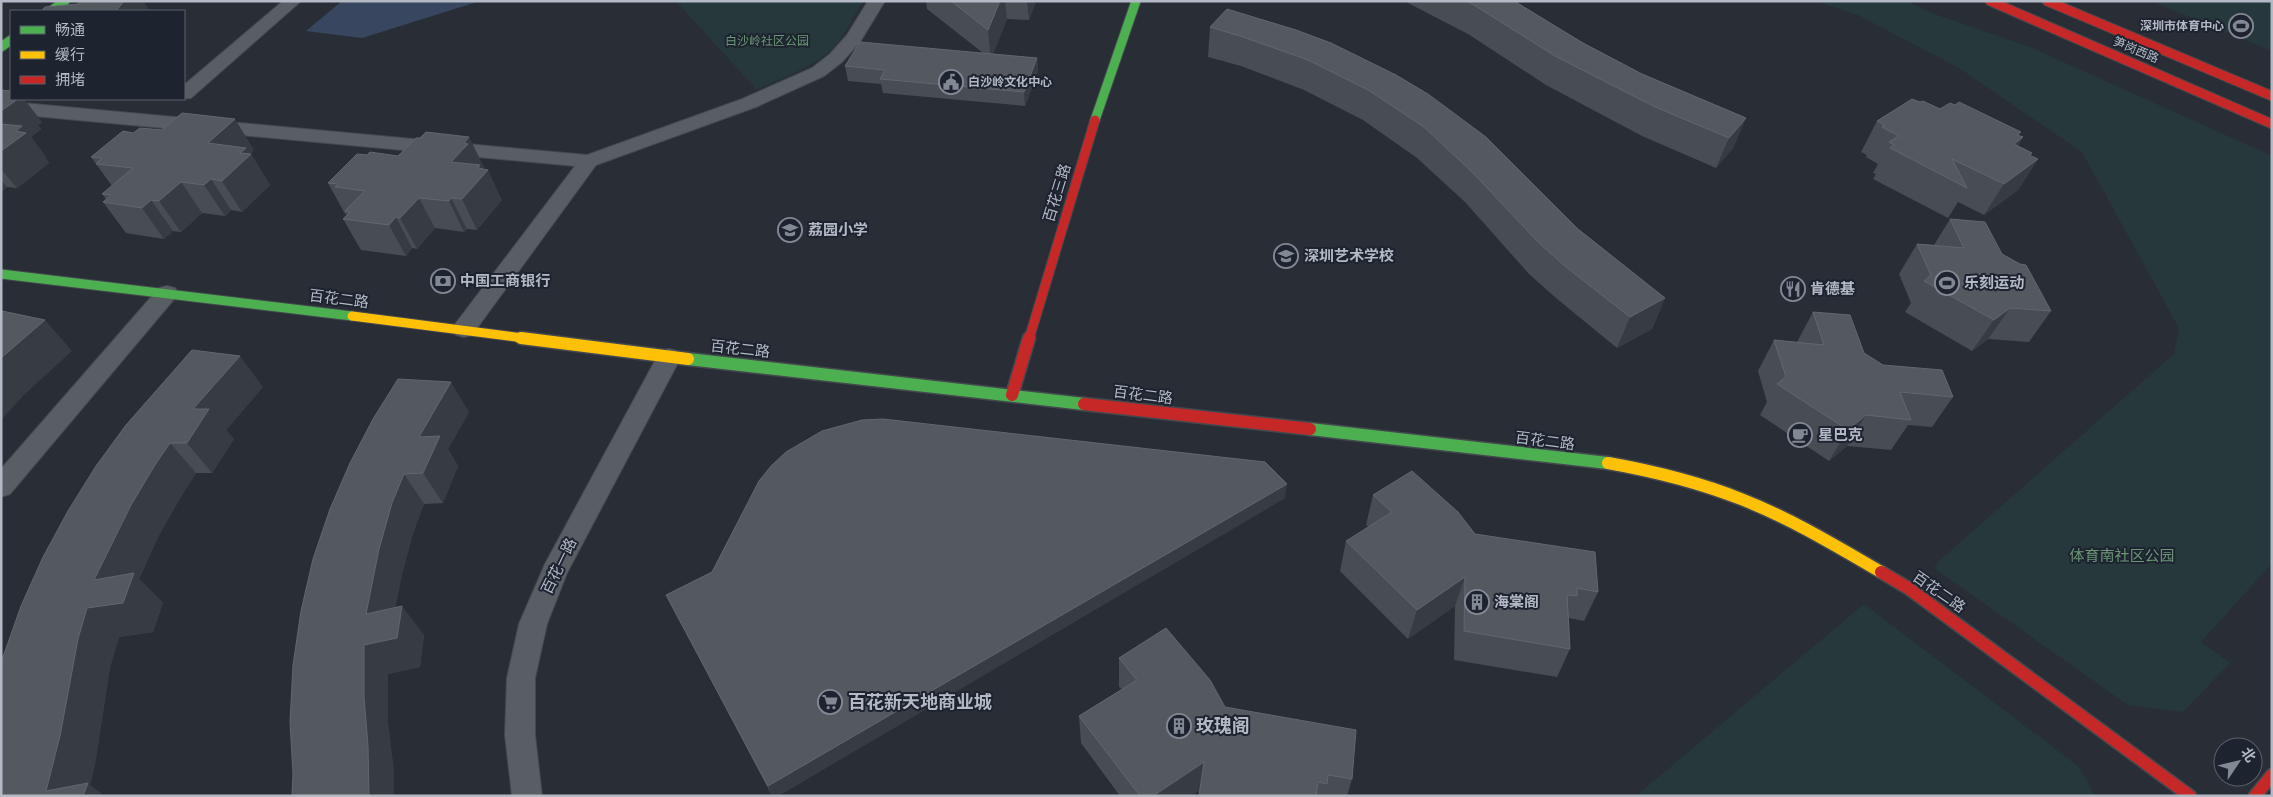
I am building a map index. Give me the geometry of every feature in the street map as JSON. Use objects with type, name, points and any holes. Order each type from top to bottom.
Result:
[{"type":"street","points":[[52,10],[66,1]]},
{"type":"street","points":[[185,93],[294,1]]},
{"type":"street","points":[[1,107],[589,161],[749,103],[818,72],[836,58],[854,38],[877,1]]},
{"type":"street","name":"百花三路","points":[[1012,395],[1086,148],[1136,1]]},
{"type":"street","name":"笋岗西路","points":[[1990,1],[2272,124]]},
{"type":"street","name":"笋岗西路","points":[[2047,1],[2272,96]]},
{"type":"street","points":[[2086,43],[2108,27]]},
{"type":"street","points":[[152,121],[177,100]]},
{"type":"street","points":[[464,329],[589,161]]},
{"type":"street","name":"百花二路","points":[[1,274],[464,329],[669,356],[1606,463],[1654,471],[1742,499],[1827,540],[1908,588],[2190,796]]},
{"type":"street","points":[[1,487],[168,293]]},
{"type":"street","name":"百花一路","points":[[527,796],[520,735],[521,678],[533,624],[554,572],[669,356]]},
{"type":"street","points":[[2255,796],[2272,775]]},
{"type":"green space","name":"白沙岭社区公园","points":[[676,1],[863,1],[839,41],[831,50],[801,70],[756,89]]},
{"type":"green space","name":"体育南社区公园","points":[[1815,1],[1906,1],[1937,15],[2030,47],[2272,156],[2272,563],[2201,642],[2230,663],[2183,712],[2128,705],[1934,568],[1939,561],[2174,354],[2179,328],[2082,152],[1959,68],[1858,15]]},
{"type":"green space","name":"深圳市体育中心","points":[[2151,1],[2272,1],[2272,51]]},
{"type":"green space","points":[[1864,604],[2079,767],[2095,796],[1636,796]]},
{"type":"water","points":[[342,1],[480,1],[362,38],[306,31]]},
{"type":"building","points":[[80,1],[124,1],[117,10],[42,10],[45,7],[78,4]]},
{"type":"building","points":[[951,1],[1000,1],[988,30]]},
{"type":"building","points":[[1466,1],[1514,1],[1583,43],[1642,74],[1746,118],[1729,138],[1653,106],[1555,56]]},
{"type":"building","points":[[1227,9],[1331,43],[1396,75],[1428,94],[1486,137],[1578,229],[1665,298],[1630,317],[1566,267],[1539,243],[1472,172],[1424,127],[1368,90],[1308,60],[1210,27]]},
{"type":"building","points":[[860,42],[1037,58],[1024,92],[880,79],[885,70],[845,66]]},
{"type":"building","points":[[1,90],[10,91],[10,100],[17,100],[1,111]]},
{"type":"building","points":[[1912,99],[1920,102],[1923,101],[1940,109],[1950,103],[1955,105],[1959,102],[2021,132],[2017,135],[2023,137],[2014,144],[2032,153],[2029,155],[2038,159],[2004,184],[1952,159],[1967,188],[1890,148],[1894,145],[1889,142],[1899,136],[1882,127],[1885,125],[1877,121]]},
{"type":"building","points":[[182,113],[235,119],[208,143],[246,148],[240,153],[251,154],[222,181],[211,179],[204,185],[181,182],[159,201],[151,200],[142,208],[103,202],[111,195],[102,194],[133,168],[96,164],[102,158],[91,157],[123,131],[133,133],[140,128],[162,130]]},
{"type":"building","points":[[1,124],[22,126],[16,131],[26,133],[1,151]]},
{"type":"building","points":[[426,132],[469,137],[464,143],[468,144],[451,162],[480,165],[478,168],[488,170],[462,199],[451,198],[449,201],[419,198],[400,218],[396,217],[389,225],[343,219],[350,212],[345,211],[365,191],[335,187],[338,184],[328,183],[357,154],[367,155],[370,152],[398,156],[416,138],[420,138]]},
{"type":"building","points":[[1950,219],[1985,222],[2002,254],[2020,264],[2026,265],[2051,311],[2010,308],[1994,320],[1924,281],[1931,275],[1917,244],[1964,248]]},
{"type":"building","points":[[1,312],[45,320],[1,358]]},
{"type":"building","points":[[1813,312],[1850,315],[1864,353],[1883,365],[1942,370],[1953,397],[1900,392],[1911,420],[1866,415],[1848,430],[1777,384],[1786,377],[1774,340],[1824,345]]},
{"type":"building","points":[[192,350],[240,356],[193,409],[209,409],[187,443],[170,443],[155,465],[131,505],[94,580],[134,573],[123,603],[87,608],[78,639],[60,736],[46,791],[88,783],[83,796],[1,796],[1,666],[21,606],[43,557],[68,511],[96,466],[126,425]]},
{"type":"building","points":[[398,379],[451,382],[419,437],[440,436],[423,473],[404,474],[392,503],[379,549],[366,614],[402,606],[397,638],[364,645],[364,697],[368,746],[369,796],[292,796],[293,773],[290,722],[293,665],[301,611],[313,559],[330,509],[350,463],[373,419]]},
{"type":"building","name":"百花新天地商业城","points":[[883,419],[1265,462],[1287,484],[768,786],[666,595],[712,572],[759,481],[786,452],[822,431],[862,420]]},
{"type":"building","points":[[1412,471],[1458,512],[1475,534],[1595,552],[1598,592],[1577,588],[1577,596],[1567,595],[1570,649],[1464,631],[1465,577],[1417,610],[1346,541],[1392,512],[1373,495]]},
{"type":"building","name":"玫瑰阁","points":[[1166,628],[1210,680],[1225,707],[1356,730],[1352,779],[1328,775],[1327,784],[1318,782],[1316,796],[1199,796],[1204,762],[1153,796],[1140,796],[1079,716],[1137,680],[1119,658]]},
{"type":"traffic: fast","points":[[52,10],[65,1]]},
{"type":"traffic: fast","points":[[1095,120],[1136,1]]},
{"type":"traffic: fast","points":[[1,47],[10,41]]},
{"type":"traffic: fast","points":[[1,274],[352,316]]},
{"type":"traffic: fast","points":[[688,359],[1084,404]]},
{"type":"traffic: fast","points":[[1310,429],[1608,463]]},
{"type":"traffic: slow","points":[[352,316],[688,359]]},
{"type":"traffic: slow","points":[[1608,463],[1654,471],[1742,499],[1827,540],[1881,572]]},
{"type":"traffic: jam","points":[[1990,1],[2272,124]]},
{"type":"traffic: jam","points":[[2047,1],[2272,96]]},
{"type":"traffic: jam","points":[[1012,395],[1095,120]]},
{"type":"traffic: jam","points":[[1084,404],[1310,429]]},
{"type":"traffic: jam","points":[[1881,572],[1908,588],[2190,796]]},
{"type":"traffic: jam","points":[[2255,796],[2272,775]]},
{"type":"place","name":"深圳市体育中心","points":[[2241,26]]},
{"type":"place","name":"白沙岭文化中心","points":[[951,82]]},
{"type":"place","name":"荔园小学","points":[[790,230]]},
{"type":"place","name":"深圳艺术学校","points":[[1286,256]]},
{"type":"place","name":"中国工商银行","points":[[443,281]]},
{"type":"place","name":"乐刻运动","points":[[1947,283]]},
{"type":"place","name":"肯德基","points":[[1793,289]]},
{"type":"place","name":"星巴克","points":[[1800,435]]},
{"type":"place","name":"海棠阁","points":[[1477,602]]},
{"type":"place","name":"百花新天地商业城","points":[[830,702]]},
{"type":"place","name":"玫瑰阁","points":[[1179,726]]}]
